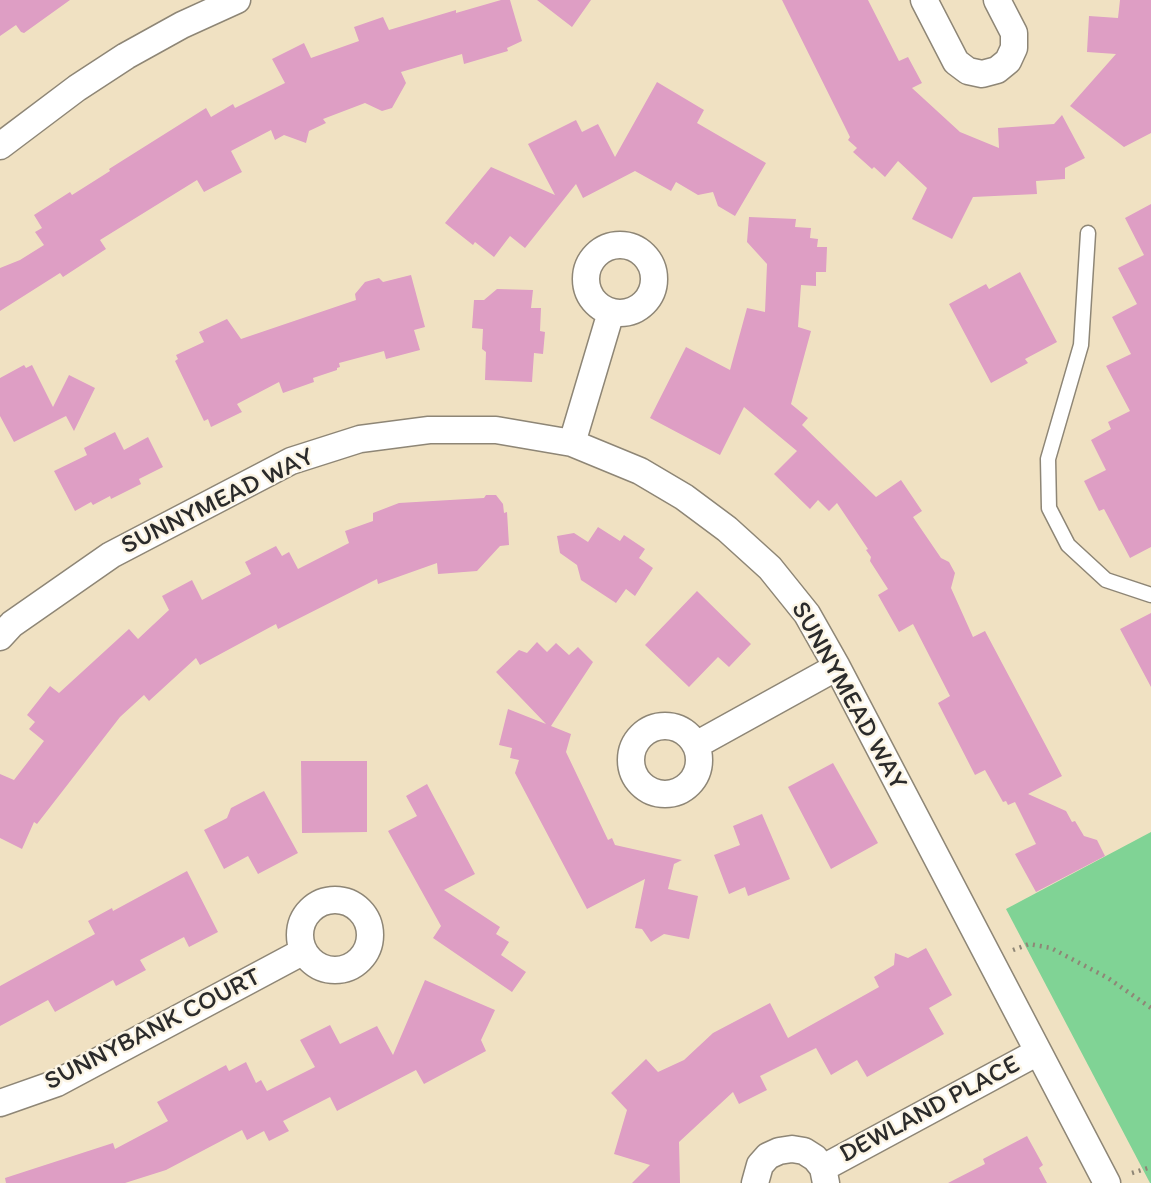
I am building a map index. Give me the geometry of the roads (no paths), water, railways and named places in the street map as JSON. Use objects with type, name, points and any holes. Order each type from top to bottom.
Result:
[{"type":"street","points":[[0,146],[77,88],[126,56],[182,25],[237,0]]},
{"type":"street","points":[[924,0],[956,62],[968,71],[982,74],[996,70],[1008,61],[1014,48],[1014,33],[997,0]]},
{"type":"street","points":[[572,443],[611,312]]},
{"type":"street","name":"SUNNYMEAD WAY","points":[[4,624],[111,555],[291,461],[360,439],[429,430],[496,430],[572,443],[640,471],[684,497],[727,529],[770,568],[807,614],[1107,1183]]},
{"type":"street","points":[[696,746],[837,667]]},
{"type":"street","name":"SUNNYBANK COURT","points":[[0,1103],[57,1083],[304,951]]},
{"type":"street","name":"DEWLAND PLACE","points":[[754,1183],[760,1165],[768,1156],[792,1149],[815,1158],[825,1175],[1038,1052]]},
{"type":"lane","points":[[1088,233],[1081,345],[1048,459],[1049,508],[1068,545],[1106,580],[1151,595]]}]
